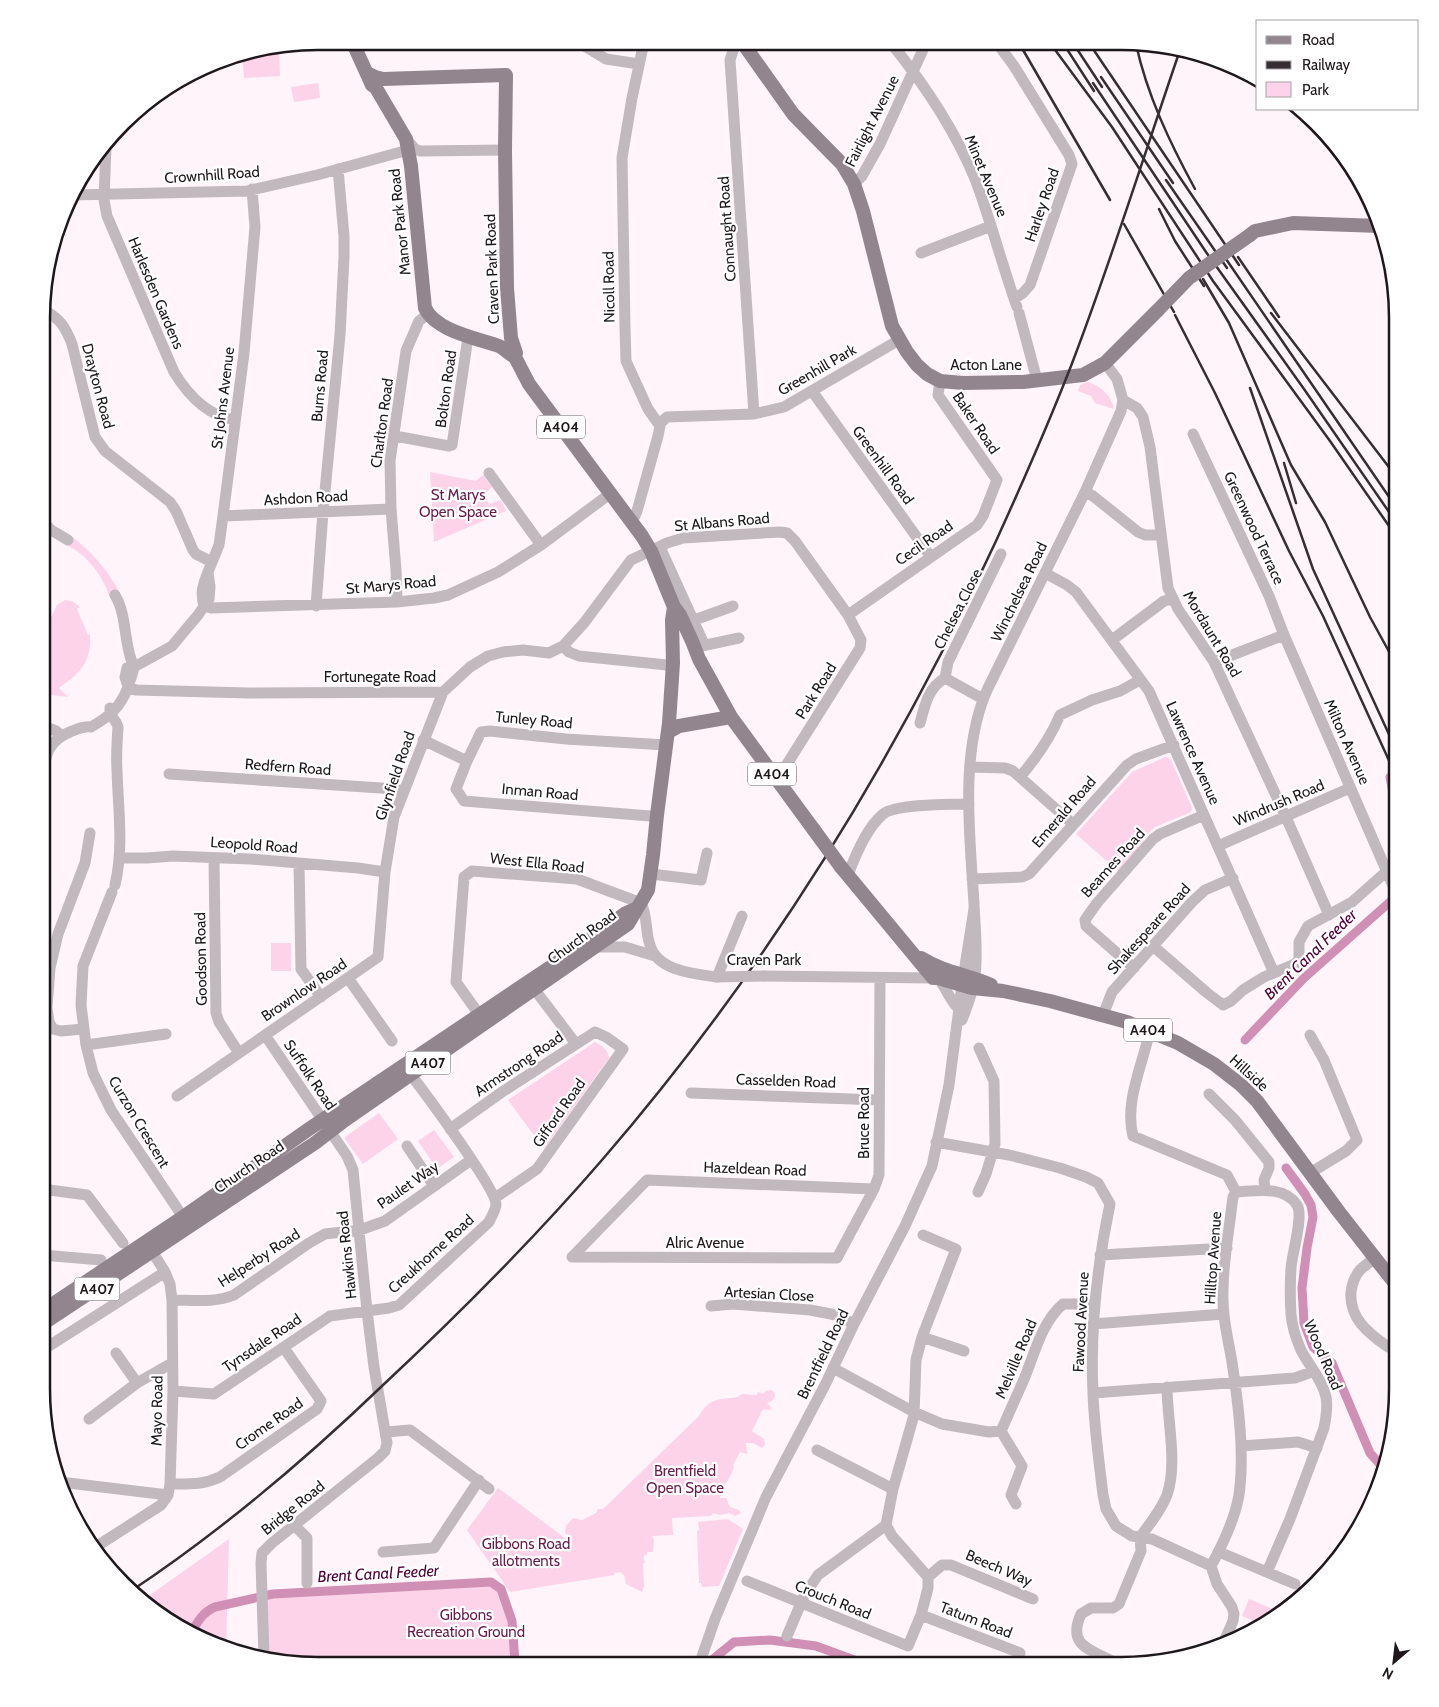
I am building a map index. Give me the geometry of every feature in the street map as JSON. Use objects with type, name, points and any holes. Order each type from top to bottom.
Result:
[{"type":"main road","name":"Manor Park Road","points":[[356,50],[369,80],[379,84],[407,144],[411,166],[425,308],[428,314]]},
{"type":"main road","name":"Acton Lane","points":[[748,50],[793,114],[842,164],[854,184],[863,211],[892,326],[916,365],[940,381],[963,383],[1022,382],[1083,374],[1105,363],[1158,312],[1189,278],[1255,231],[1293,223],[1373,226]]},
{"type":"main road","name":"A404","points":[[379,84],[506,75],[505,150]]},
{"type":"main road","name":"Craven Park Road","points":[[505,150],[506,343],[516,353],[515,357],[530,384],[655,549],[674,607],[689,622],[699,650]]},
{"type":"main road","points":[[428,314],[439,324],[470,337],[506,343]]},
{"type":"main road","name":"Craven Park Road","points":[[673,663],[672,620],[674,607]]},
{"type":"main road","name":"A404","points":[[699,650],[722,703],[731,717],[841,866],[935,978]]},
{"type":"main road","points":[[673,663],[684,656],[694,656],[699,650]]},
{"type":"main road","name":"A404","points":[[670,730],[673,663]]},
{"type":"main road","points":[[713,720],[722,703]]},
{"type":"main road","points":[[670,730],[731,717]]},
{"type":"main road","name":"A407","points":[[640,905],[648,890],[670,730]]},
{"type":"main road","name":"Church Road","points":[[50,1318],[149,1247],[183,1217],[322,1120],[482,1020],[535,990],[598,947],[628,924],[640,905]]},
{"type":"main road","name":"Church Road","points":[[50,1307],[149,1247],[330,1132],[411,1075],[561,960],[640,905]]},
{"type":"main road","name":"A404","points":[[910,950],[935,966],[968,982]]},
{"type":"main road","name":"Craven Park","points":[[935,978],[968,982]]},
{"type":"main road","name":"Hillside","points":[[968,982],[1103,1015],[1150,1030],[1204,1058],[1241,1085],[1257,1101],[1389,1276]]},
{"type":"street","points":[[592,50],[606,58],[638,64]]},
{"type":"street","name":"Nicoll Road","points":[[642,50],[622,158],[626,361],[648,409],[659,424]]},
{"type":"street","name":"Connaught Road","points":[[733,50],[730,60],[754,414]]},
{"type":"street","name":"Minet Avenue","points":[[896,50],[913,71],[960,147],[975,179],[1016,306],[1037,380]]},
{"type":"street","name":"Fairlight Avenue","points":[[854,184],[862,176],[880,144],[923,50]]},
{"type":"street","name":"Harley Road","points":[[1002,50],[1070,155],[1072,164],[1030,285],[1016,306]]},
{"type":"street","points":[[407,144],[420,151],[505,150]]},
{"type":"street","name":"Crownhill Road","points":[[80,195],[155,194],[252,189],[338,169],[407,144]]},
{"type":"street","name":"Harlesden Gardens","points":[[106,154],[104,194],[107,216],[174,372],[183,387],[203,406],[220,417],[236,420]]},
{"type":"street","name":"Burns Road","points":[[316,606],[339,344],[344,257],[338,169]]},
{"type":"street","name":"St Johns Avenue","points":[[210,567],[218,545],[236,420],[255,227],[252,189]]},
{"type":"street","points":[[921,253],[991,226]]},
{"type":"street","name":"Drayton Road","points":[[50,314],[57,318],[67,331],[72,344],[95,437],[105,451],[170,502],[176,511],[185,534],[190,554],[197,563],[210,567]]},
{"type":"street","name":"Charlton Road","points":[[397,602],[390,460],[406,351],[419,321],[428,314]]},
{"type":"street","name":"Bolton Road","points":[[394,436],[452,445],[467,344],[470,337]]},
{"type":"street","name":"Greenhill Park","points":[[659,424],[667,417],[754,414],[784,407],[899,340]]},
{"type":"street","points":[[1105,363],[1117,379],[1123,400]]},
{"type":"street","name":"Baker Road","points":[[940,381],[938,396],[996,480]]},
{"type":"street","name":"Greenhill Road","points":[[812,391],[931,557]]},
{"type":"street","name":"Winchelsea Road","points":[[968,982],[974,909],[969,804],[970,767],[976,721],[983,699],[1121,412],[1123,400]]},
{"type":"street","name":"Mordaunt Road","points":[[1123,400],[1137,408],[1143,417],[1150,447],[1168,588],[1173,599],[1214,662],[1329,915]]},
{"type":"street","points":[[631,519],[637,511],[658,436],[659,424]]},
{"type":"street","name":"Greenwood Terrace","points":[[1193,434],[1269,596],[1284,635]]},
{"type":"street","points":[[490,473],[541,544]]},
{"type":"street","name":"Cecil Road","points":[[848,615],[981,520],[996,480]]},
{"type":"street","points":[[1084,492],[1093,496],[1138,532],[1145,535],[1160,535]]},
{"type":"street","name":"St Marys Road","points":[[204,606],[211,608],[316,606],[397,602],[448,595],[498,572],[541,544],[611,493]]},
{"type":"street","name":"Ashdon Road","points":[[223,516],[391,509]]},
{"type":"street","points":[[50,529],[68,540]]},
{"type":"street","name":"St Albans Road","points":[[563,646],[584,623],[631,560],[678,539],[770,532],[787,533],[848,615]]},
{"type":"street","name":"Craven Park Road","points":[[655,549],[689,622]]},
{"type":"street","name":"Chelsea Close","points":[[920,723],[928,694],[938,682],[945,678],[948,662],[1001,554]]},
{"type":"street","points":[[50,748],[53,741],[61,735],[85,726],[91,727],[117,709],[128,687],[125,672],[127,668],[134,667],[172,646],[204,606],[201,591],[210,567]]},
{"type":"street","name":"Lawrence Avenue","points":[[1045,573],[1076,592],[1149,691],[1274,973]]},
{"type":"street","points":[[115,596],[118,601],[134,667]]},
{"type":"street","points":[[1112,640],[1164,601],[1173,599]]},
{"type":"street","points":[[689,622],[733,606]]},
{"type":"street","name":"Park Road","points":[[777,780],[860,648],[861,640],[848,615]]},
{"type":"street","points":[[1214,662],[1284,635]]},
{"type":"street","name":"Milton Avenue","points":[[1284,635],[1389,877]]},
{"type":"street","points":[[699,650],[739,638]]},
{"type":"street","points":[[563,646],[569,652],[579,656],[667,665],[673,663]]},
{"type":"street","name":"Fortunegate Road","points":[[128,687],[136,690],[248,693],[443,692],[470,667],[488,656],[523,650],[549,653],[563,646]]},
{"type":"street","points":[[945,678],[983,699]]},
{"type":"street","points":[[1020,777],[1052,736],[1060,715],[1092,700],[1120,691],[1140,680]]},
{"type":"street","name":"Glynfield Road","points":[[385,872],[394,817],[443,692]]},
{"type":"street","name":"Curzon Crescent","points":[[110,714],[118,728],[116,769],[120,858],[114,888],[83,966],[81,1005],[83,1029],[93,1073],[111,1110],[183,1217]]},
{"type":"street","points":[[50,729],[61,735]]},
{"type":"street","name":"Tunley Road","points":[[467,761],[481,732],[490,731],[566,739],[670,730]]},
{"type":"street","points":[[423,740],[467,761]]},
{"type":"street","name":"Emerald Road","points":[[972,879],[1022,877],[1029,874],[1127,765],[1136,759],[1174,745]]},
{"type":"street","name":"Inman Road","points":[[467,761],[456,789],[464,801],[650,816],[657,815]]},
{"type":"street","points":[[970,767],[1005,768],[1020,777],[1073,824]]},
{"type":"street","name":"Redfern Road","points":[[169,774],[404,791]]},
{"type":"street","name":"Windrush Road","points":[[1218,846],[1350,788]]},
{"type":"street","points":[[841,866],[857,854],[871,828],[883,813],[903,807],[969,804]]},
{"type":"street","name":"Beames Road","points":[[1134,968],[1086,926],[1085,920],[1097,903],[1153,839],[1160,834],[1204,816]]},
{"type":"street","points":[[50,968],[58,934],[85,863],[90,833]]},
{"type":"street","points":[[650,874],[701,880],[707,854]]},
{"type":"street","points":[[841,866],[857,854]]},
{"type":"street","name":"Leopold Road","points":[[120,858],[173,856],[214,858],[358,868],[385,872]]},
{"type":"street","name":"Goodson Road","points":[[214,858],[216,1013],[219,1022],[239,1053]]},
{"type":"street","points":[[299,864],[301,969],[321,997]]},
{"type":"street","points":[[1153,946],[1223,1005],[1231,1001],[1243,990],[1295,964],[1299,959],[1299,942],[1308,926],[1352,902],[1384,866]]},
{"type":"street","name":"West Ella Road","points":[[482,1020],[456,982],[464,877],[472,871],[577,879],[640,905]]},
{"type":"street","name":"Brownlow Road","points":[[177,1096],[378,956],[385,872]]},
{"type":"street","name":"Shakespeare Road","points":[[1103,1015],[1112,992],[1199,894],[1233,878]]},
{"type":"street","points":[[640,905],[646,913],[650,946],[655,956]]},
{"type":"street","points":[[717,977],[742,916]]},
{"type":"street","name":"Craven Park","points":[[598,947],[625,947],[655,956],[682,972],[717,977],[935,978]]},
{"type":"street","points":[[348,978],[392,1041]]},
{"type":"street","points":[[935,978],[950,995],[953,1003],[958,1008]]},
{"type":"street","name":"Bruce Road","points":[[837,1258],[874,1189],[879,1175],[880,979]]},
{"type":"street","name":"Brentfield Road","points":[[701,1657],[722,1601],[766,1497],[833,1368],[920,1194],[932,1166],[949,1084],[958,1008],[968,982]]},
{"type":"street","name":"Brentfield Road","points":[[953,1050],[968,982]]},
{"type":"street","points":[[535,990],[576,1044]]},
{"type":"street","points":[[50,1024],[53,1029],[62,1031],[83,1029]]},
{"type":"street","points":[[1150,1030],[1134,1095],[1130,1124],[1133,1136],[1227,1175],[1236,1192]]},
{"type":"street","name":"Armstrong Road","points":[[450,1129],[502,1092],[595,1032],[606,1037]]},
{"type":"street","points":[[86,1045],[166,1034]]},
{"type":"street","name":"Suffolk Road","points":[[264,1035],[330,1132]]},
{"type":"street","points":[[1310,1035],[1324,1060],[1357,1140],[1346,1152],[1310,1173]]},
{"type":"street","name":"Gifford Road","points":[[495,1198],[537,1169],[623,1050],[606,1037]]},
{"type":"street","points":[[978,1192],[986,1174],[995,1144],[994,1081],[979,1048]]},
{"type":"street","points":[[411,1075],[450,1129],[495,1198]]},
{"type":"street","name":"Casselden Road","points":[[691,1093],[879,1100]]},
{"type":"street","points":[[1209,1094],[1235,1120],[1269,1162],[1270,1168],[1264,1180],[1265,1190]]},
{"type":"street","name":"Hawkins Road","points":[[330,1132],[347,1156],[353,1170],[367,1311],[386,1432]]},
{"type":"street","name":"Fawood Avenue","points":[[936,1142],[1009,1155],[1060,1168],[1098,1183],[1110,1204],[1100,1255],[1093,1324],[1093,1393],[1106,1509],[1116,1526],[1132,1536],[1152,1539],[1212,1566]]},
{"type":"street","points":[[407,1146],[434,1186]]},
{"type":"street","name":"Paulet Way","points":[[360,1230],[385,1221],[471,1160]]},
{"type":"street","name":"Hazeldean Road","points":[[572,1257],[646,1180],[874,1189]]},
{"type":"street","points":[[50,1189],[87,1195],[123,1243]]},
{"type":"street","name":"Wood Road","points":[[1236,1192],[1265,1190],[1285,1195],[1298,1206],[1299,1216],[1291,1266],[1291,1316],[1301,1350],[1324,1392],[1327,1413],[1317,1448],[1268,1572]]},
{"type":"street","name":"Hilltop Avenue","points":[[1212,1566],[1219,1552],[1238,1499],[1240,1488],[1241,1446],[1235,1382],[1224,1314],[1223,1291],[1233,1197],[1236,1192]]},
{"type":"street","name":"Creukhorne Road","points":[[367,1311],[400,1306],[489,1222],[496,1206],[495,1198]]},
{"type":"street","name":"Helperby Road","points":[[172,1300],[211,1302],[234,1295],[325,1234],[360,1230]]},
{"type":"street","points":[[921,1615],[928,1588],[928,1577],[892,1536],[886,1525],[893,1490],[914,1412],[916,1360],[922,1337],[956,1249],[923,1235]]},
{"type":"street","name":"Mayo Road","points":[[149,1247],[166,1272],[172,1300],[173,1391],[169,1490]]},
{"type":"street","points":[[1100,1255],[1227,1248]]},
{"type":"street","points":[[50,1256],[101,1260]]},
{"type":"street","name":"Alric Avenue","points":[[572,1257],[837,1258]]},
{"type":"street","points":[[1375,1258],[1361,1269],[1356,1276],[1351,1299],[1355,1316],[1364,1328],[1388,1347]]},
{"type":"street","points":[[50,1344],[166,1272]]},
{"type":"street","name":"Artesian Close","points":[[711,1306],[733,1304],[810,1310],[836,1315],[854,1324]]},
{"type":"street","name":"Melville Road","points":[[1001,1431],[1043,1331],[1055,1310],[1063,1304],[1095,1304]]},
{"type":"street","name":"Tynsdale Road","points":[[173,1391],[214,1394],[330,1316],[367,1311]]},
{"type":"street","points":[[1093,1324],[1224,1314]]},
{"type":"street","points":[[922,1337],[964,1352]]},
{"type":"street","name":"Crome Road","points":[[169,1490],[209,1482],[220,1477],[316,1409],[321,1401],[284,1348]]},
{"type":"street","points":[[116,1354],[137,1383]]},
{"type":"street","points":[[89,1419],[137,1383],[172,1363]]},
{"type":"street","points":[[833,1368],[914,1412],[942,1424],[989,1432],[1001,1431],[1022,1466],[1011,1495],[1016,1504]]},
{"type":"street","points":[[1093,1393],[1295,1378],[1314,1371]]},
{"type":"street","points":[[1103,1657],[1086,1649],[1079,1642],[1076,1632],[1077,1627],[1081,1614],[1091,1608],[1113,1608],[1119,1604],[1141,1551],[1140,1537],[1161,1508],[1167,1495],[1172,1467],[1167,1387]]},
{"type":"street","points":[[386,1432],[410,1430],[489,1488]]},
{"type":"street","name":"Bridge Road","points":[[264,1652],[262,1553],[378,1458],[385,1451],[387,1443],[386,1432]]},
{"type":"street","points":[[1241,1446],[1298,1442],[1317,1448]]},
{"type":"street","points":[[817,1450],[893,1490]]},
{"type":"street","points":[[382,1552],[434,1548],[479,1480]]},
{"type":"street","points":[[67,1482],[169,1490],[161,1505],[100,1544]]},
{"type":"street","points":[[294,1525],[307,1538],[307,1583]]},
{"type":"street","points":[[787,1636],[808,1589],[818,1575],[886,1525]]},
{"type":"street","points":[[1219,1552],[1295,1584]]},
{"type":"street","name":"Beech Way","points":[[928,1577],[942,1565],[951,1564],[1033,1599]]},
{"type":"street","points":[[1212,1566],[1217,1584],[1232,1607],[1234,1614],[1234,1621],[1227,1635]]},
{"type":"street","name":"Crouch Road","points":[[747,1581],[908,1646],[921,1615]]},
{"type":"street","name":"Tatum Road","points":[[921,1615],[1020,1652]]},
{"type":"green space","points":[[279,53],[280,76],[244,78],[243,61]]},
{"type":"green space","points":[[318,83],[320,98],[294,102],[291,87]]},
{"type":"green space","points":[[1088,382],[1098,386],[1105,392],[1111,400],[1114,409],[1095,403],[1091,396],[1078,391],[1080,385]]},
{"type":"green space","name":"St Marys Open Space","points":[[430,472],[476,481],[483,475],[492,487],[484,495],[489,504],[501,500],[506,511],[434,542]]},
{"type":"green space","points":[[71,536],[86,548],[110,576],[120,593],[110,598],[99,574],[81,554],[66,545]]},
{"type":"green space","points":[[65,600],[72,601],[80,607],[77,609],[88,635],[90,634],[89,652],[83,666],[79,672],[59,688],[68,697],[50,695],[50,620],[57,605]]},
{"type":"green space","points":[[1165,757],[1171,760],[1192,808],[1191,812],[1155,827],[1118,871],[1076,834],[1132,772]]},
{"type":"green space","points":[[271,943],[291,943],[291,971],[271,971]]},
{"type":"green space","points":[[595,1042],[606,1050],[609,1058],[544,1149],[508,1100]]},
{"type":"green space","points":[[379,1113],[398,1139],[363,1164],[345,1137]]},
{"type":"green space","points":[[434,1130],[454,1157],[437,1169],[418,1141]]},
{"type":"green space","points":[[771,1390],[775,1396],[772,1401],[767,1403],[771,1407],[770,1410],[763,1409],[752,1431],[764,1439],[765,1445],[762,1448],[753,1443],[746,1443],[747,1454],[740,1452],[720,1498],[726,1498],[730,1507],[739,1510],[741,1513],[735,1516],[729,1513],[720,1515],[713,1513],[711,1516],[672,1518],[673,1535],[652,1536],[654,1540],[653,1552],[647,1552],[643,1557],[645,1562],[643,1564],[644,1586],[642,1592],[626,1584],[624,1575],[620,1572],[614,1573],[615,1575],[510,1592],[467,1530],[498,1488],[570,1542],[572,1538],[565,1533],[566,1526],[573,1518],[582,1520],[596,1513],[598,1509],[603,1509],[699,1416],[707,1405],[720,1399],[738,1397],[742,1394],[757,1395],[758,1392],[764,1394],[766,1391]]},
{"type":"green space","points":[[728,1519],[743,1529],[719,1586],[702,1587],[701,1583],[699,1583],[698,1522]]},
{"type":"green space","points":[[229,1539],[226,1641],[184,1621],[148,1596]]},
{"type":"green space","name":"Gibbons Recreation Ground","points":[[492,1579],[500,1593],[510,1622],[513,1657],[318,1657],[267,1652],[264,1595],[275,1591]]},
{"type":"green space","points":[[1249,1599],[1274,1609],[1255,1621],[1242,1616]]},
{"type":"waterway","name":"Brent Canal Feeder","points":[[1245,1040],[1303,979],[1389,903]]},
{"type":"waterway","name":"Brent Canal Feeder","points":[[1286,1168],[1305,1194],[1311,1205],[1313,1217],[1302,1288],[1304,1323],[1313,1347],[1332,1363],[1370,1453],[1379,1463]]},
{"type":"waterway","name":"Brent Canal Feeder","points":[[195,1627],[207,1612],[215,1607],[273,1594],[491,1582],[501,1589],[512,1621],[515,1657]]},
{"type":"waterway","name":"Brent Canal Feeder","points":[[716,1657],[734,1642],[770,1640],[816,1646],[846,1657]]},
{"type":"railway","points":[[1023,50],[1110,200]]},
{"type":"railway","points":[[1055,50],[1112,127],[1213,281],[1330,441],[1389,526]]},
{"type":"railway","points":[[1068,50],[1094,91]]},
{"type":"railway","points":[[1078,50],[1102,87]]},
{"type":"railway","points":[[1094,50],[1239,265]]},
{"type":"railway","points":[[1138,51],[1146,82],[1160,118],[1195,189]]},
{"type":"railway","points":[[137,1587],[229,1520],[292,1468],[411,1359],[495,1276],[576,1190],[661,1089],[717,1017],[770,942],[868,786],[956,624],[996,541],[1044,432],[1086,327],[1178,56]]},
{"type":"railway","points":[[1101,77],[1173,183]]},
{"type":"railway","points":[[1093,83],[1206,252],[1389,512]]},
{"type":"railway","points":[[1166,180],[1227,268]]},
{"type":"railway","points":[[1159,209],[1175,241],[1204,286]]},
{"type":"railway","points":[[1124,224],[1174,312]]},
{"type":"railway","points":[[1238,257],[1279,317]]},
{"type":"railway","points":[[1226,259],[1389,497]]},
{"type":"railway","points":[[1203,279],[1229,323],[1291,465],[1325,522],[1370,617],[1389,652]]},
{"type":"railway","points":[[1271,313],[1389,467]]},
{"type":"railway","points":[[1175,315],[1215,393],[1289,551],[1323,616],[1389,760]]},
{"type":"railway","points":[[1250,388],[1313,569],[1389,734]]},
{"type":"railway","points":[[1284,463],[1296,503]]},
{"type":"park label","name":"Brentfield Open Space","points":[[685,1480]]},
{"type":"park label","name":"Gibbons Road allotments","points":[[526,1552]]}]
